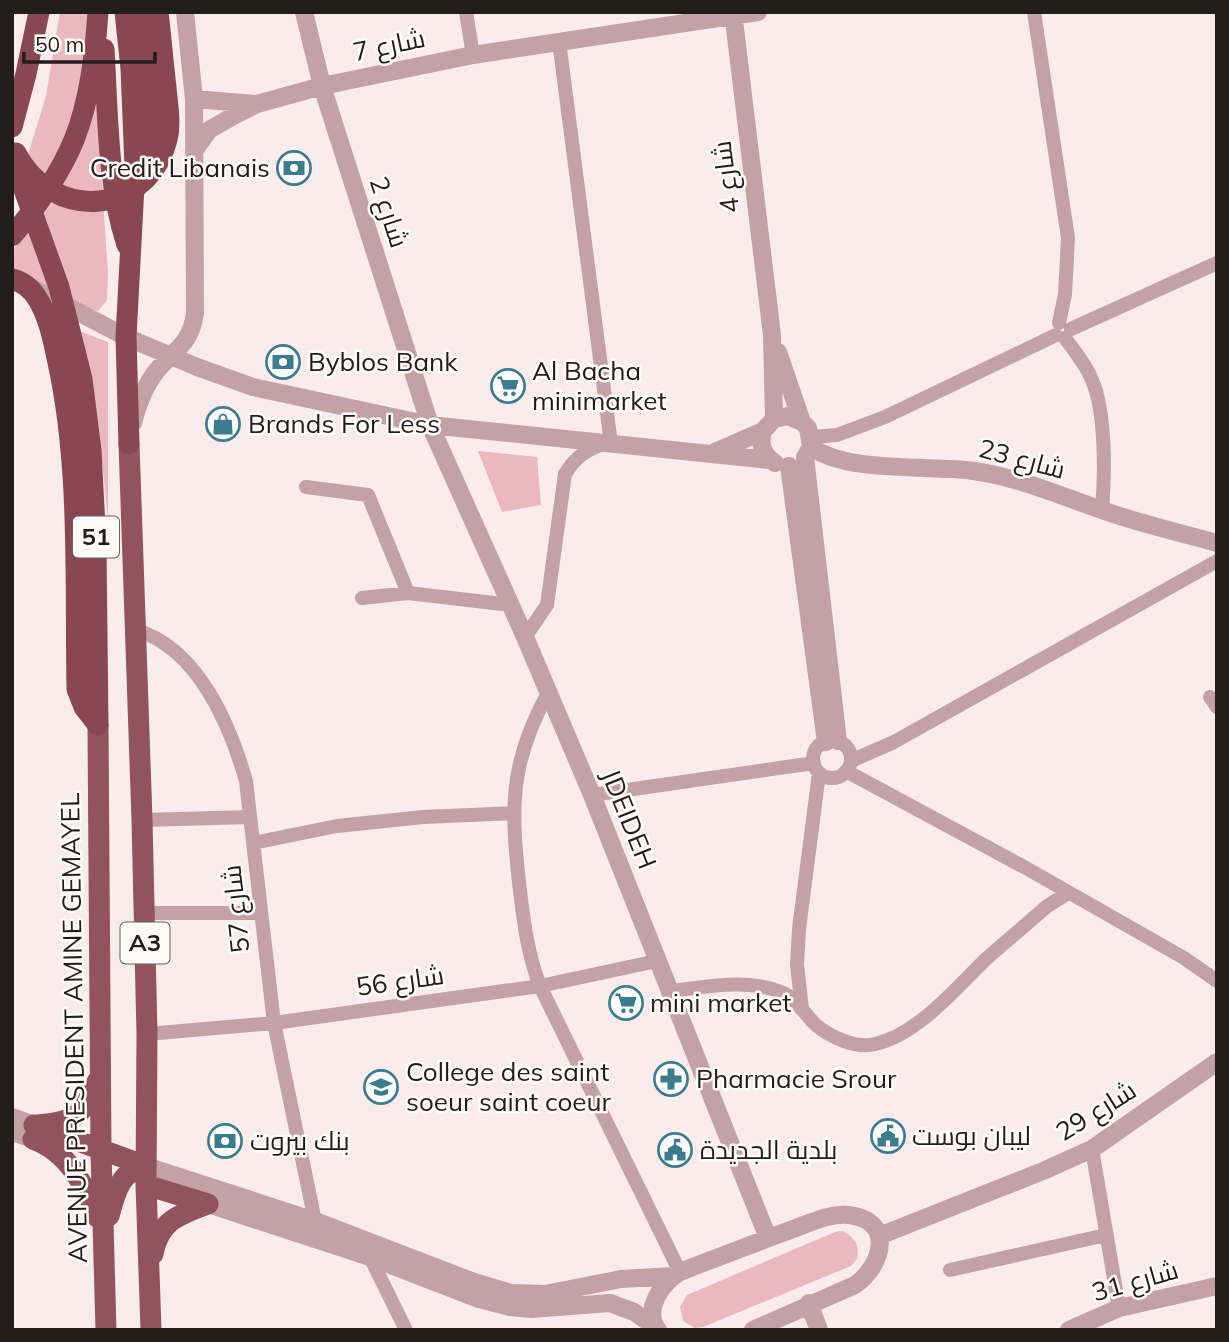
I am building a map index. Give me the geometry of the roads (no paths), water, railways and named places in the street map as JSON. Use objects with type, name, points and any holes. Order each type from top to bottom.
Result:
[{"type":"highway","points":[[12,127],[39,12]]},
{"type":"highway","points":[[12,236],[53,181],[74,140],[88,91],[100,12]]},
{"type":"highway","points":[[100,12],[118,217],[130,254]]},
{"type":"highway","points":[[125,12],[131,69],[135,167],[126,337],[130,444]]},
{"type":"highway","points":[[130,254],[146,196],[152,146],[153,117],[143,12]]},
{"type":"highway","points":[[12,145],[21,162],[48,189],[78,201],[110,201],[143,182],[154,168],[168,134],[158,12]]},
{"type":"highway","name":"51","points":[[12,156],[59,287],[82,379],[93,470],[98,725]]},
{"type":"highway","points":[[19,282],[39,302],[47,319],[66,400],[73,476],[78,689],[85,707],[98,725]]},
{"type":"highway","name":"A3","points":[[130,444],[142,820],[147,1034],[146,1175],[151,1330]]},
{"type":"highway","name":"AVENUE PRESIDENT AMINE GEMAYEL","points":[[98,725],[101,1151],[106,1330]]},
{"type":"highway","points":[[34,1132],[69,1121],[79,1113],[91,1096],[100,1075]]},
{"type":"highway","points":[[34,1132],[101,1151],[208,1203]]},
{"type":"highway","points":[[34,1132],[76,1172],[85,1187],[103,1233]]},
{"type":"highway","points":[[103,1233],[116,1192],[124,1177],[136,1168],[146,1175]]},
{"type":"highway","points":[[149,1284],[156,1237],[165,1224],[208,1203]]},
{"type":"street","points":[[130,444],[133,422],[142,394],[161,365],[172,357],[187,337],[194,313],[194,99],[185,12]]},
{"type":"street","name":"شارع 2","points":[[304,12],[322,86],[430,425]]},
{"type":"street","points":[[466,12],[473,55]]},
{"type":"street","name":"شارع 7","points":[[257,104],[322,86],[473,55],[758,12]]},
{"type":"street","points":[[1034,12],[1068,238],[1063,331],[1094,383],[1105,470],[1102,510]]},
{"type":"street","name":"شارع 4","points":[[733,14],[772,335],[803,446],[832,741]]},
{"type":"street","points":[[559,41],[608,444]]},
{"type":"street","points":[[194,99],[257,104]]},
{"type":"street","points":[[194,151],[209,130],[257,104]]},
{"type":"street","points":[[19,282],[126,337],[253,387],[430,425],[769,460],[782,466],[803,446],[884,417],[1063,331],[1217,263]]},
{"type":"street","name":"شارع 4","points":[[769,425],[772,335]]},
{"type":"street","points":[[708,454],[788,416],[803,446]]},
{"type":"street","name":"JDEIDEH","points":[[430,425],[592,794],[768,1237]]},
{"type":"street","points":[[769,425],[761,446],[769,460]]},
{"type":"street","points":[[525,637],[547,605],[565,474],[574,460],[588,449],[608,444]]},
{"type":"street","name":"شارع 23","points":[[803,446],[820,454],[864,463],[989,473],[1102,510],[1217,543]]},
{"type":"street","points":[[306,487],[368,495],[408,593]]},
{"type":"street","points":[[816,768],[824,776],[836,778],[849,766],[1217,561]]},
{"type":"street","points":[[362,598],[408,593],[511,606]]},
{"type":"street","name":"شارع 57","points":[[136,630],[174,650],[185,660],[204,685],[241,762],[246,782],[274,1023],[315,1221]]},
{"type":"street","points":[[548,693],[533,720],[515,781],[513,813],[530,961],[677,1274]]},
{"type":"street","points":[[802,1010],[796,965],[816,750],[832,741],[846,747],[849,766]]},
{"type":"street","points":[[849,766],[1184,958],[1217,981]]},
{"type":"street","points":[[592,794],[816,768]]},
{"type":"street","points":[[253,843],[337,826],[422,817],[513,813]]},
{"type":"street","points":[[142,820],[250,817]]},
{"type":"street","points":[[670,991],[739,983],[780,991],[791,997],[817,1026],[852,1044],[875,1045],[896,1036],[927,1016],[1046,907],[1068,893]]},
{"type":"street","points":[[144,913],[260,913]]},
{"type":"street","name":"شارع 56","points":[[147,1034],[274,1023],[540,986],[657,961]]},
{"type":"street","name":"شارع 29","points":[[878,1236],[1092,1149],[1217,1062]]},
{"type":"street","points":[[12,1117],[34,1132]]},
{"type":"street","points":[[12,1132],[34,1132]]},
{"type":"street","points":[[1092,1149],[1119,1308]]},
{"type":"street","points":[[146,1175],[315,1221],[474,1282],[511,1293],[545,1294],[621,1279],[677,1274]]},
{"type":"street","points":[[208,1203],[370,1257],[479,1299],[531,1309],[610,1303],[634,1312],[656,1328]]},
{"type":"street","points":[[656,1328],[653,1313],[656,1296],[667,1280],[677,1274],[823,1218],[849,1215],[866,1222],[878,1236],[880,1252],[866,1277],[855,1285],[753,1330]]},
{"type":"street","points":[[950,1270],[1106,1235]]},
{"type":"street","points":[[370,1257],[405,1330]]},
{"type":"street","name":"شارع 31","points":[[1069,1330],[1119,1308],[1217,1286]]},
{"type":"street","points":[[809,1303],[819,1330]]},
{"type":"place","name":"Credit Libanais","points":[[294,168]]},
{"type":"place","name":"Byblos Bank","points":[[283,362]]},
{"type":"place","name":"Al Bacha minimarket","points":[[508,386]]},
{"type":"place","name":"Brands For Less","points":[[223,424]]},
{"type":"place","name":"mini market","points":[[626,1003]]},
{"type":"place","name":"Pharmacie Srour","points":[[671,1079]]},
{"type":"place","name":"College des saint soeur saint coeur","points":[[381,1087]]},
{"type":"place","name":"ليبان بوست","points":[[888,1136]]},
{"type":"place","name":"بنك بيروت","points":[[225,1141]]},
{"type":"place","name":"بلدية الجديدة","points":[[675,1150]]}]
